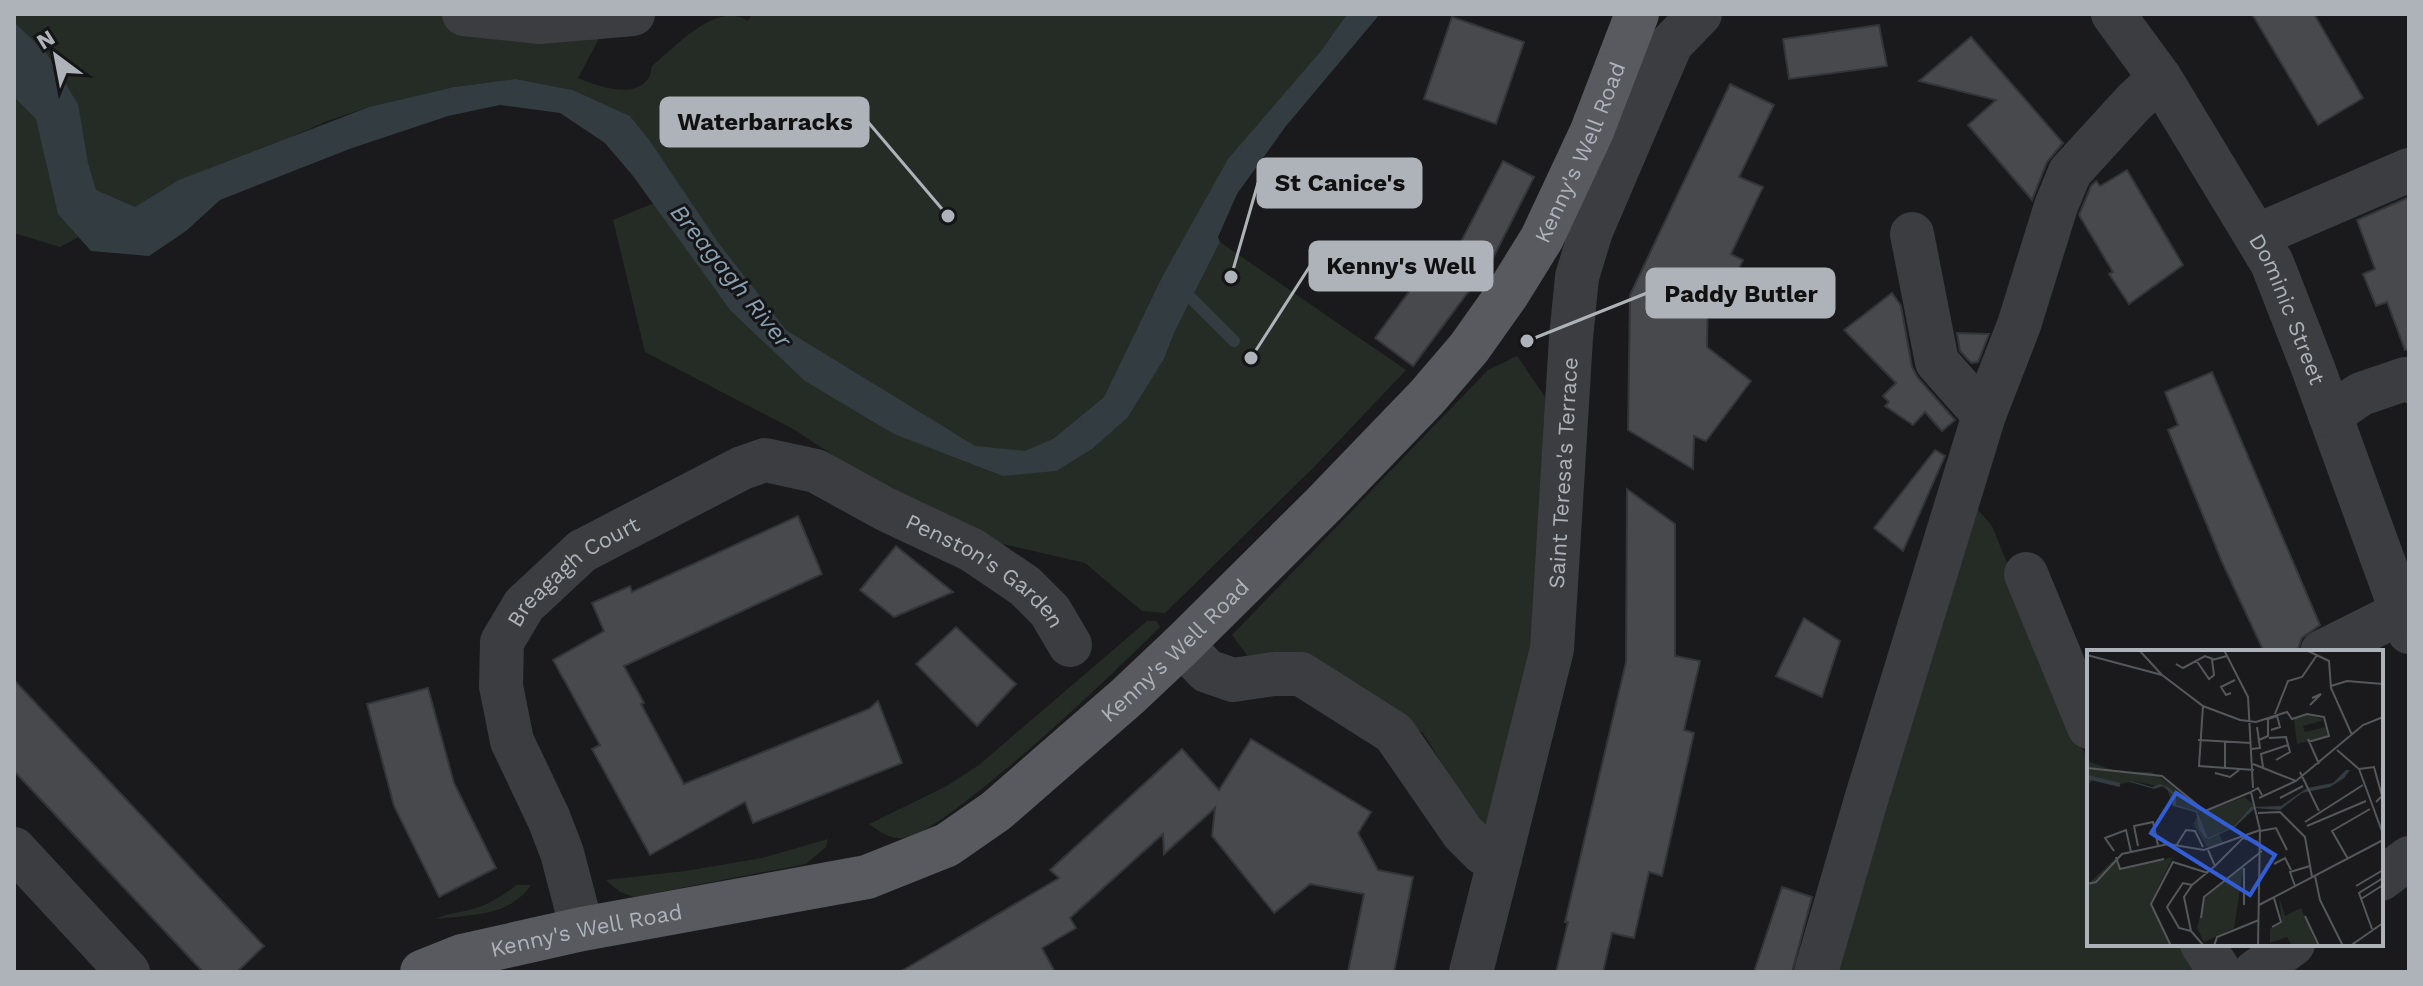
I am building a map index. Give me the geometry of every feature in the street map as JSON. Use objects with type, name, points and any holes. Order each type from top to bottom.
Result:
[{"type":"main road","name":"Kenny's Well Road","points":[[422,972],[462,956],[582,929],[867,877],[947,845],[996,811],[1182,645],[1406,419],[1469,348],[1542,238],[1592,131],[1637,14]]},
{"type":"street","points":[[464,14],[540,22],[633,14]]},
{"type":"street","name":"Saint Teresa's Terrace","points":[[1471,972],[1552,649],[1577,277],[1591,231],[1671,44],[1700,14]]},
{"type":"street","name":"Dominic Street","points":[[2113,14],[2160,78],[2272,263],[2405,622]]},
{"type":"street","points":[[1816,972],[1984,415],[2019,325],[2056,206],[2070,172],[2160,78]]},
{"type":"street","points":[[2256,236],[2409,170]]},
{"type":"street","points":[[1912,234],[1937,362],[1984,415]]},
{"type":"street","points":[[2330,415],[2361,394],[2405,379],[2409,381]]},
{"type":"street","name":"Breagagh Court","points":[[582,929],[562,853],[512,741],[501,686],[502,642],[524,605],[582,551],[742,468],[765,460],[816,471],[885,509]]},
{"type":"street","name":"Penston's Garden","points":[[885,509],[972,550],[1025,586],[1050,611],[1070,645]]},
{"type":"street","points":[[2026,574],[2087,722]]},
{"type":"street","points":[[2328,650],[2405,622]]},
{"type":"street","points":[[1182,645],[1207,671],[1233,680],[1301,674],[1394,733],[1463,833],[1483,853],[1500,858]]},
{"type":"street","points":[[14,849],[128,972]]},
{"type":"street","points":[[2383,878],[2409,858]]},
{"type":"street","points":[[2203,946],[2220,972]]},
{"type":"street","points":[[2255,972],[2290,946]]},
{"type":"shaded area","points":[[14,14],[612,14],[578,78],[624,90],[641,85],[649,77],[652,66],[685,37],[723,16],[736,16],[748,21],[752,14],[1347,14],[1161,279],[1104,397],[1053,439],[1164,359],[1220,242],[1406,370],[1314,467],[1165,613],[1142,611],[1085,563],[982,539],[914,509],[795,430],[645,352],[613,220],[683,191],[630,116],[573,90],[517,79],[454,87],[369,107],[327,121],[135,207],[60,247],[14,233]]},
{"type":"shaded area","points":[[1517,356],[1548,401],[1539,642],[1493,829],[1479,823],[1423,733],[1300,657],[1252,662],[1232,635],[1488,370]]},
{"type":"shaded area","points":[[1971,502],[1992,526],[2087,759],[2087,946],[2189,946],[2205,972],[1828,972]]},
{"type":"shaded area","points":[[1147,621],[1156,621],[1160,627],[1049,732],[945,817],[917,834],[903,838],[887,835],[869,824],[945,787],[979,765]]},
{"type":"shaded area","points":[[828,839],[826,847],[806,864],[634,897],[620,892],[606,880],[762,858]]},
{"type":"shaded area","points":[[517,885],[531,885],[501,909],[436,919],[482,906]]},
{"type":"water","name":"Breagagh River","points":[[1347,14],[1380,14],[1286,126],[1237,194],[1218,237],[1220,242],[1164,359],[1127,418],[1092,449],[1056,471],[1003,476],[894,434],[805,381],[731,311],[633,176],[605,143],[560,113],[500,105],[448,116],[352,148],[220,200],[186,231],[149,256],[91,251],[58,214],[36,119],[14,97],[14,22],[47,54],[78,104],[96,190],[135,207],[179,180],[369,107],[454,87],[516,79],[573,90],[630,116],[717,241],[786,330],[975,446],[1025,451],[1053,439],[1104,397],[1161,279],[1228,159],[1321,51]]},
{"type":"building","points":[[2252,14],[2314,14],[2363,98],[2318,125]]},
{"type":"building","points":[[1452,17],[1524,42],[1496,124],[1424,99]]},
{"type":"building","points":[[1879,25],[1887,66],[1789,79],[1783,39]]},
{"type":"building","points":[[1971,37],[2063,143],[2047,162],[2032,200],[1968,125],[1996,100],[1919,81]]},
{"type":"building","points":[[1730,84],[1774,105],[1739,177],[1763,187],[1731,254],[1743,260],[1727,294],[1708,286],[1707,347],[1751,381],[1706,441],[1694,436],[1693,469],[1628,430],[1630,295]]},
{"type":"building","points":[[1503,161],[1534,177],[1492,260],[1413,366],[1375,338],[1441,248],[1453,257]]},
{"type":"building","points":[[2127,170],[2183,265],[2129,304],[2109,274],[2113,272],[2079,215],[2096,181],[2100,186]]},
{"type":"building","points":[[2409,197],[2409,349],[2405,350],[2387,302],[2376,306],[2363,274],[2375,269],[2357,220]]},
{"type":"building","points":[[1892,293],[1901,306],[1912,367],[1955,420],[1942,431],[1925,412],[1913,425],[1885,406],[1889,402],[1883,396],[1896,383],[1844,330]]},
{"type":"building","points":[[1957,333],[1989,334],[1978,362],[1971,363],[1960,351]]},
{"type":"building","points":[[2212,372],[2320,625],[2302,638],[2298,650],[2263,650],[2222,562],[2168,430],[2178,425],[2165,392]]},
{"type":"building","points":[[1935,450],[1945,456],[1903,551],[1874,528]]},
{"type":"building","points":[[1627,489],[1675,524],[1675,656],[1700,661],[1684,730],[1694,733],[1662,876],[1649,872],[1634,938],[1612,933],[1603,972],[1556,972],[1626,662]]},
{"type":"building","points":[[798,516],[822,574],[624,666],[684,784],[869,709],[878,701],[902,763],[753,823],[745,802],[650,855],[592,749],[600,745],[553,660],[604,631],[592,603],[630,586],[632,592]]},
{"type":"building","points":[[896,546],[953,592],[894,617],[860,590]]},
{"type":"building","points":[[1804,618],[1840,641],[1822,697],[1776,676]]},
{"type":"building","points":[[956,627],[1016,684],[977,726],[916,664]]},
{"type":"building","points":[[14,680],[264,946],[237,972],[203,972],[14,771]]},
{"type":"building","points":[[428,688],[454,783],[496,868],[439,897],[394,806],[367,704]]},
{"type":"building","points":[[1251,739],[1371,812],[1358,833],[1378,870],[1413,877],[1394,972],[1348,972],[1364,894],[1310,884],[1274,913],[1212,836],[1215,808],[1164,854],[1163,834],[1070,918],[1076,928],[1042,948],[1055,972],[900,972],[1059,878],[1050,870],[1182,749],[1219,790]]},
{"type":"building","points":[[1782,887],[1812,897],[1792,972],[1754,972]]},
{"type":"waterway","points":[[1180,287],[1234,341]]},
{"type":"place","name":"Waterbarracks","points":[[948,216]]},
{"type":"place","name":"St Canice's","points":[[1231,277]]},
{"type":"place","name":"Paddy Butler","points":[[1527,341]]},
{"type":"place","name":"Kenny's Well","points":[[1251,358]]}]
